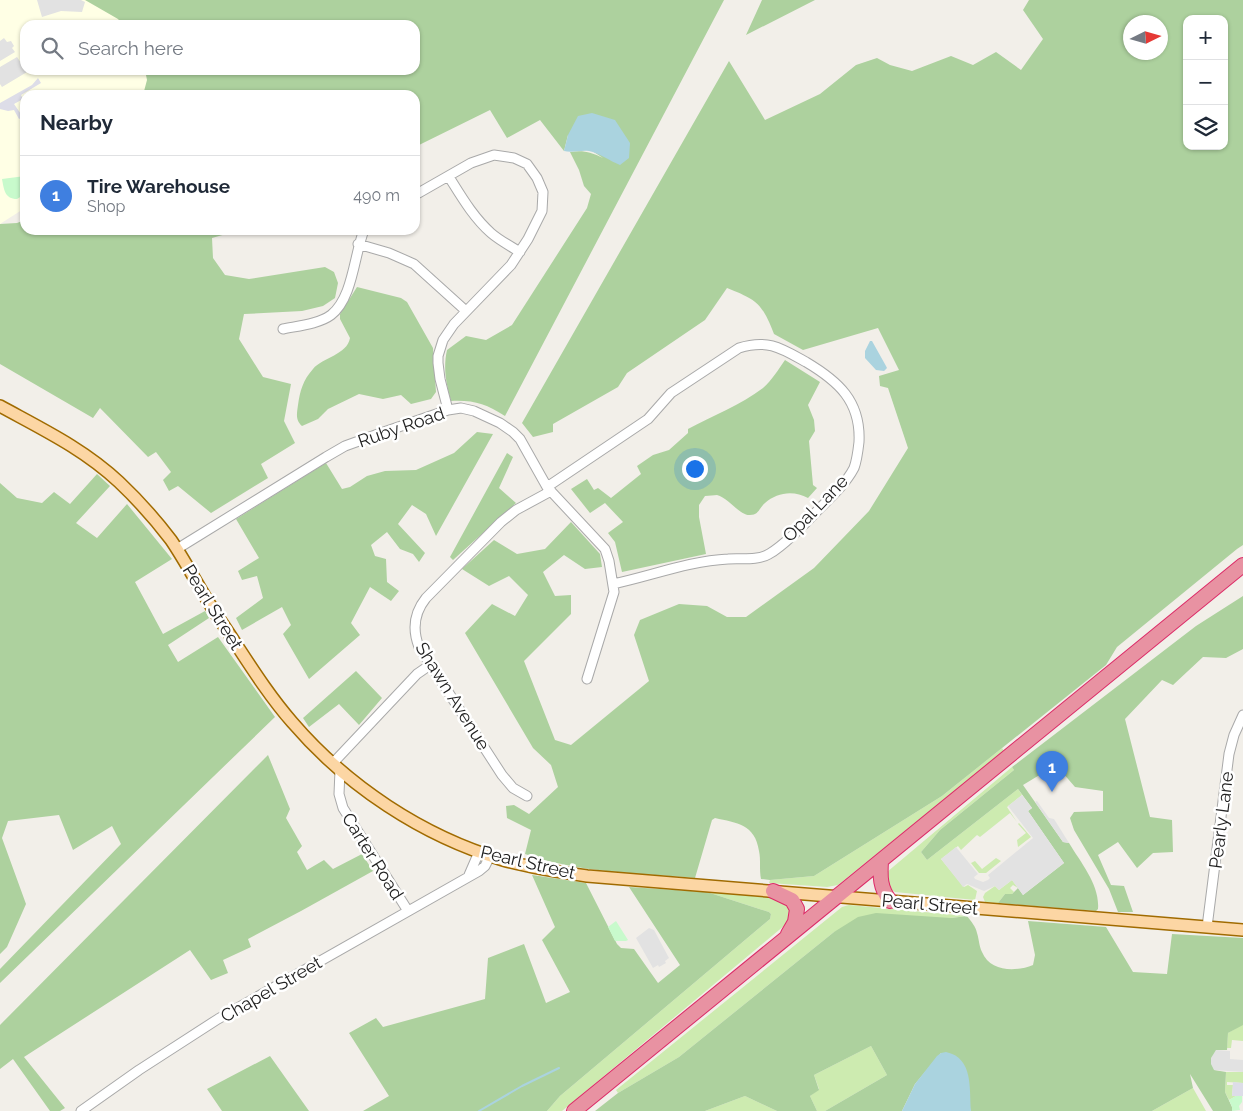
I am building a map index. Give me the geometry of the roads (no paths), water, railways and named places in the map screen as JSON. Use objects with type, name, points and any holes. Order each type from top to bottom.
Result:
[{"type":"highway","points":[[574,1111],[1243,566]]},
{"type":"highway","points":[[881,861],[880,880],[884,892],[890,901]]},
{"type":"highway","points":[[773,891],[792,900],[797,909],[795,922],[783,942]]},
{"type":"main road","name":"Pearl Street","points":[[0,406],[51,433],[94,460],[146,509],[176,549],[271,696],[303,734],[336,767],[372,796],[396,811],[443,836],[479,852],[533,868],[587,876],[1243,930]]},
{"type":"street","points":[[420,192],[471,163],[494,155],[514,158],[527,164],[537,178],[543,192],[542,211],[520,252],[511,265],[454,324],[443,340],[438,356],[440,379],[448,410]]},
{"type":"street","points":[[448,177],[483,225],[494,236],[520,252]]},
{"type":"street","points":[[283,329],[320,320],[330,315],[343,302],[362,235]]},
{"type":"street","points":[[358,244],[390,253],[414,264],[466,311]]},
{"type":"street","name":"Opal Lane","points":[[549,489],[648,419],[671,393],[738,348],[764,343],[776,346],[836,382],[848,396],[854,408],[858,424],[858,453],[854,467],[844,482],[810,519],[769,554],[756,558],[714,560],[613,584]]},
{"type":"street","name":"Ruby Road","points":[[176,549],[339,449],[382,432],[448,410],[461,408],[474,411],[500,424],[520,439],[549,489],[605,549],[613,584],[612,599],[587,679]]},
{"type":"street","name":"Shawn Avenue","points":[[528,796],[513,788],[507,782],[430,665],[419,647],[415,632],[416,618],[421,604],[502,522],[516,510],[549,489]]},
{"type":"street","points":[[336,767],[417,674],[430,665]]},
{"type":"street","name":"Pearly Lane","points":[[1207,927],[1229,754],[1234,735],[1243,715]]},
{"type":"street","name":"Carter Road","points":[[336,767],[338,794],[343,808],[408,911]]},
{"type":"street","points":[[467,877],[472,871],[479,852]]},
{"type":"street","name":"Chapel Street","points":[[81,1111],[139,1070],[218,1019],[485,866],[490,856]]},
{"type":"water","points":[[592,113],[615,120],[630,143],[629,158],[620,165],[589,151],[564,151],[568,135],[578,116]]},
{"type":"water","points":[[870,341],[872,341],[887,368],[884,371],[876,370],[865,358],[865,351]]},
{"type":"water","points":[[946,1052],[955,1055],[966,1068],[970,1084],[971,1111],[902,1111],[915,1084],[937,1056]]},
{"type":"waterway","points":[[479,1111],[522,1086],[559,1068]]},
{"type":"place","name":"Tire Warehouse","points":[[1052,792]]}]
